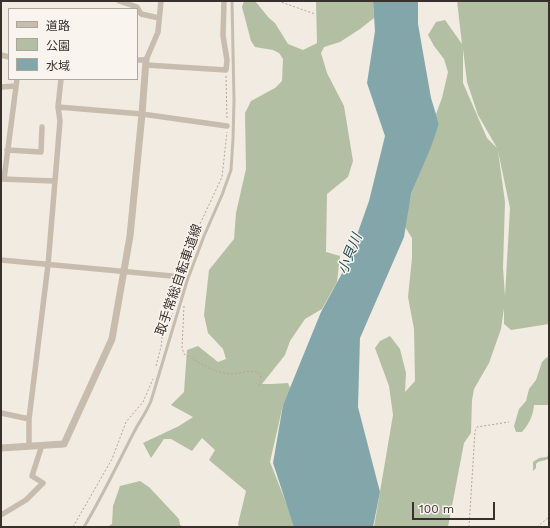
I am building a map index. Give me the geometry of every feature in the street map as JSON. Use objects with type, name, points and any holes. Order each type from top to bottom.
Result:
[{"type":"street","points":[[119,1],[138,8]]},
{"type":"street","points":[[1,448],[64,444],[112,339],[125,272],[130,236],[146,62],[158,32],[161,1]]},
{"type":"street","points":[[138,60],[226,70],[227,60],[223,36],[224,1]]},
{"type":"street","points":[[138,9],[141,14],[159,18]]},
{"type":"street","points":[[17,80],[2,179],[54,181]]},
{"type":"street","points":[[29,446],[29,419],[48,265],[60,121],[58,107],[61,80]]},
{"type":"street","points":[[1,87],[16,86]]},
{"type":"street","points":[[58,107],[142,114],[227,126]]},
{"type":"street","points":[[7,150],[41,152],[42,128]]},
{"type":"street","points":[[1,260],[172,276],[179,278]]},
{"type":"street","points":[[1,413],[29,419]]},
{"type":"street","points":[[1,515],[26,500],[43,483],[32,476],[42,445]]},
{"type":"lane","name":"取手常総自転車道線","points":[[84,527],[112,477],[133,433],[146,413],[151,401],[181,300],[196,256],[231,170],[234,113],[232,1]]},
{"type":"path","points":[[278,1],[315,14]]},
{"type":"path","points":[[155,371],[164,320],[200,224],[222,176],[227,126],[226,70]]},
{"type":"path","points":[[163,331],[181,300],[184,302],[182,348],[184,354],[210,370],[233,374],[253,371],[257,372],[261,375],[259,386]]},
{"type":"path","points":[[73,527],[112,459],[126,422],[144,402],[153,377]]},
{"type":"path","points":[[469,527],[475,431],[477,426],[509,422]]},
{"type":"path","points":[[537,527],[549,517]]},
{"type":"green space","points":[[244,1],[255,1],[275,23],[288,44],[303,50],[317,43],[316,1],[373,1],[374,18],[340,42],[324,47],[321,53],[327,73],[344,106],[353,161],[348,177],[327,194],[326,252],[340,256],[337,282],[322,309],[305,319],[290,341],[285,355],[262,384],[288,383],[290,388],[283,405],[270,462],[293,520],[294,527],[239,527],[238,524],[246,491],[209,460],[215,450],[202,438],[192,451],[171,439],[164,439],[151,458],[143,443],[179,426],[193,417],[171,405],[184,392],[187,350],[198,346],[218,362],[226,359],[223,349],[208,333],[204,315],[209,270],[234,239],[236,213],[246,169],[245,113],[251,101],[275,88],[282,81],[283,59],[279,53],[273,50],[255,47],[251,41],[242,7]]},
{"type":"green space","points":[[457,1],[549,1],[549,324],[511,330],[504,324],[504,308],[501,329],[489,363],[474,389],[472,400],[471,433],[464,443],[448,527],[374,527],[393,415],[389,386],[375,348],[380,341],[390,336],[400,349],[406,373],[405,392],[415,381],[414,329],[408,297],[412,258],[412,238],[405,227],[410,197],[439,124],[436,114],[442,98],[448,72],[444,59],[428,35],[436,22],[445,20],[462,44]],"holes":[[[463,49],[467,82],[478,115],[497,148],[487,138],[463,83]],[[498,151],[510,208],[505,296],[503,268],[505,202]]]},
{"type":"green space","points":[[549,356],[549,405],[534,405],[532,416],[527,426],[522,432],[516,432],[514,426],[519,409],[526,401],[529,389],[536,380],[542,362]]},
{"type":"green space","points":[[549,453],[549,459],[538,462],[533,471],[533,462],[539,458],[547,457]]},
{"type":"green space","points":[[140,481],[149,487],[179,519],[180,525],[185,527],[107,527],[112,524],[113,506],[120,486]]},
{"type":"water","points":[[373,1],[418,1],[418,24],[431,98],[439,124],[411,194],[404,237],[360,338],[358,407],[380,492],[373,527],[294,527],[273,463],[283,405],[321,312],[346,266],[369,201],[385,136],[367,83],[375,31]]},
{"type":"water label","name":"小貝川","points":[[350,254]]}]
